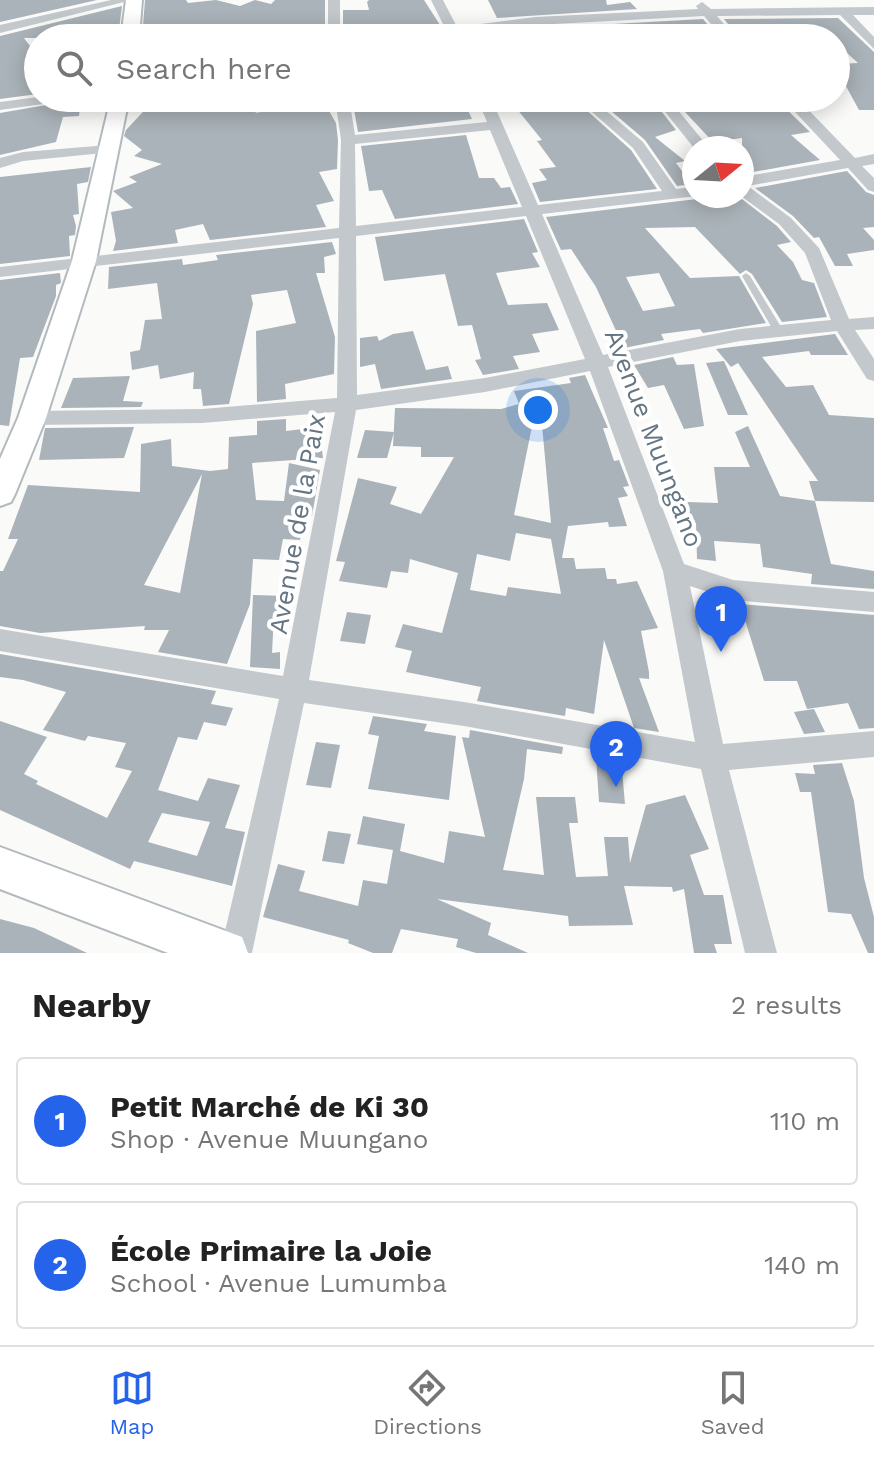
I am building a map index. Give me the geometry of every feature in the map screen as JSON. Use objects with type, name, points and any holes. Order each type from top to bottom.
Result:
[{"type":"main road","points":[[131,24],[134,0]]},
{"type":"main road","points":[[0,494],[10,444],[32,418],[84,261],[117,112]]},
{"type":"main road","points":[[0,868],[226,953]]},
{"type":"street","points":[[0,29],[126,0]]},
{"type":"street","points":[[333,24],[334,0]]},
{"type":"street","points":[[437,0],[450,24]]},
{"type":"street","points":[[597,0],[607,16]]},
{"type":"street","points":[[697,0],[716,24]]},
{"type":"street","points":[[843,11],[874,45]]},
{"type":"street","points":[[540,24],[607,16],[874,11]]},
{"type":"street","points":[[0,106],[24,103]]},
{"type":"street","name":"Avenue de la Paix","points":[[236,953],[294,690],[347,403],[348,140],[344,112]]},
{"type":"street","name":"Avenue Muungano","points":[[490,112],[597,364],[675,571],[712,758],[761,953]]},
{"type":"street","points":[[599,112],[638,145],[673,196]]},
{"type":"street","points":[[672,112],[692,136]]},
{"type":"street","points":[[803,112],[874,187]]},
{"type":"street","points":[[348,140],[496,125]]},
{"type":"street","points":[[0,163],[23,157],[108,149]]},
{"type":"street","points":[[754,180],[874,159]]},
{"type":"street","points":[[0,272],[682,194]]},
{"type":"street","points":[[754,198],[785,221],[813,252],[843,326],[874,374]]},
{"type":"street","points":[[32,418],[112,421],[347,403],[486,385],[778,330],[874,323]]},
{"type":"street","points":[[675,571],[733,590],[874,602]]},
{"type":"street","points":[[0,640],[294,690],[464,714],[712,758],[874,744]]},
{"type":"lane","points":[[746,276],[778,330]]},
{"type":"building","points":[[0,0],[97,0],[0,22]]},
{"type":"building","points":[[145,0],[186,0],[188,3],[216,0],[240,6],[255,0],[271,4],[275,0],[325,0],[325,24],[143,24]]},
{"type":"building","points":[[424,0],[439,24],[343,24],[343,10],[369,10],[367,2]]},
{"type":"building","points":[[488,0],[606,0],[607,5],[630,2],[637,9],[497,18]]},
{"type":"building","points":[[122,6],[120,24],[49,24]]},
{"type":"building","points":[[838,18],[844,24],[728,24],[724,19]]},
{"type":"building","points":[[703,19],[707,24],[613,24]]},
{"type":"building","points":[[850,29],[874,52],[874,110],[859,110],[850,94],[850,63],[858,63],[850,56]]},
{"type":"building","points":[[24,30],[24,96],[0,99],[0,36]]},
{"type":"building","points":[[24,109],[24,112],[79,112],[79,116],[63,117],[56,142],[0,155],[0,113]]},
{"type":"building","points":[[143,112],[330,112],[336,123],[337,169],[319,172],[334,201],[316,205],[326,227],[210,240],[203,224],[175,230],[178,243],[113,251],[116,241],[111,212],[133,208],[113,191],[137,182],[129,177],[162,164],[134,156],[142,150],[124,136]]},
{"type":"building","points":[[354,112],[469,112],[472,119],[358,132]]},
{"type":"building","points":[[519,112],[589,112],[631,150],[657,189],[540,202],[532,183],[547,180],[539,169],[556,167],[537,141],[542,140]]},
{"type":"building","points":[[612,112],[662,112],[676,130],[655,137],[682,159],[682,162],[676,163],[682,171],[682,185],[677,186],[645,140]]},
{"type":"building","points":[[685,112],[789,112],[810,132],[791,135],[820,160],[754,172],[754,136],[707,136]]},
{"type":"building","points":[[466,135],[479,178],[494,178],[501,188],[510,187],[518,204],[395,219],[382,190],[369,191],[361,146]]},
{"type":"building","points":[[91,167],[88,182],[77,184],[79,214],[73,215],[76,226],[75,235],[69,236],[70,256],[0,264],[0,177]]},
{"type":"building","points":[[847,171],[866,192],[874,195],[874,227],[863,228],[874,240],[874,250],[847,254],[853,266],[835,266],[819,237],[814,238],[793,216],[755,188]]},
{"type":"building","points":[[682,201],[682,208],[754,208],[777,226],[791,242],[777,245],[793,262],[802,280],[814,283],[827,317],[782,322],[752,274],[746,270],[740,274],[695,227],[645,228],[690,278],[739,276],[766,323],[703,333],[700,329],[661,334],[664,340],[624,348],[596,287],[571,249],[561,250],[546,217]],"holes":[[[659,273],[675,306],[643,311],[626,277]]]},
{"type":"building","points":[[524,219],[538,252],[532,253],[540,267],[496,273],[508,305],[547,303],[559,330],[532,334],[540,352],[513,356],[519,369],[483,375],[475,360],[481,359],[472,325],[458,326],[445,274],[384,281],[375,237]]},
{"type":"building","points":[[332,242],[336,254],[324,257],[325,273],[316,273],[335,337],[334,374],[285,384],[286,399],[257,402],[256,331],[296,323],[287,290],[251,295],[253,304],[229,404],[203,406],[201,389],[193,389],[194,372],[160,379],[158,365],[132,370],[130,352],[140,350],[145,320],[162,319],[157,283],[108,289],[109,267],[182,259],[183,265],[218,260],[216,255]]},
{"type":"building","points":[[60,273],[61,283],[56,285],[56,296],[33,357],[20,358],[9,426],[0,425],[0,280]]},
{"type":"building","points":[[413,331],[426,370],[448,366],[452,379],[381,389],[375,364],[360,367],[360,338],[377,336],[379,341],[393,334]]},
{"type":"building","points":[[835,334],[848,355],[811,355],[809,351],[762,357],[786,387],[813,385],[829,415],[874,418],[874,502],[815,501],[809,481],[818,481],[738,363],[731,367],[716,349]]},
{"type":"building","points":[[673,357],[677,365],[694,364],[704,426],[684,429],[664,385],[648,388],[634,365]]},
{"type":"building","points":[[724,361],[748,415],[728,415],[706,363]]},
{"type":"building","points":[[585,375],[608,428],[603,428],[614,461],[619,460],[629,486],[623,487],[628,496],[618,498],[627,526],[609,527],[608,522],[568,526],[562,558],[574,558],[576,569],[605,568],[607,579],[616,579],[617,584],[637,581],[658,628],[641,631],[649,679],[639,678],[659,732],[634,728],[604,640],[594,714],[566,708],[565,716],[477,701],[481,687],[406,672],[412,651],[395,647],[403,624],[442,633],[458,573],[410,559],[408,573],[391,571],[387,588],[339,581],[345,562],[336,561],[358,478],[397,487],[390,504],[421,514],[454,457],[421,457],[421,447],[393,446],[395,408],[501,409],[519,404],[514,391],[571,383],[569,378]],"holes":[[[539,392],[551,523],[514,515]],[[516,533],[551,539],[561,594],[508,587],[506,596],[470,590],[477,554],[510,561]]]},
{"type":"building","points":[[130,376],[123,401],[143,402],[141,407],[61,408],[73,378]]},
{"type":"building","points":[[286,419],[286,431],[319,427],[323,458],[252,463],[256,500],[284,501],[289,463],[320,470],[312,516],[305,516],[300,540],[283,539],[279,560],[253,559],[250,604],[227,664],[158,652],[169,630],[144,630],[145,626],[40,633],[0,626],[0,571],[3,571],[18,539],[8,539],[28,485],[140,492],[141,444],[171,439],[172,466],[210,471],[228,469],[229,437],[257,435],[257,421]],"holes":[[[202,474],[180,593],[144,585]]]},
{"type":"building","points":[[748,426],[780,496],[815,501],[831,564],[874,571],[874,589],[811,584],[812,574],[763,567],[760,544],[714,541],[716,561],[697,559],[696,523],[691,523],[687,502],[718,503],[714,467],[750,467],[735,432]]},
{"type":"building","points":[[134,427],[124,458],[39,460],[45,428]]},
{"type":"building","points":[[365,430],[394,432],[387,458],[357,458]]},
{"type":"building","points":[[253,595],[287,596],[283,615],[274,614],[272,653],[280,652],[280,669],[250,667]]},
{"type":"building","points":[[740,604],[874,615],[874,728],[859,729],[848,703],[807,709],[797,681],[764,681]]},
{"type":"building","points":[[347,612],[371,615],[365,644],[340,641]]},
{"type":"building","points":[[0,654],[216,691],[211,704],[233,708],[226,726],[204,722],[197,740],[178,737],[158,790],[198,801],[208,778],[240,785],[225,828],[245,832],[232,886],[134,861],[130,869],[0,810],[0,721],[47,737],[24,774],[38,781],[36,784],[107,818],[132,771],[115,767],[126,743],[88,736],[85,741],[43,730],[66,692],[0,677]],"holes":[[[162,813],[210,822],[197,856],[148,842]]]},
{"type":"building","points":[[814,709],[825,732],[804,734],[794,712]]},
{"type":"building","points":[[373,716],[427,724],[424,731],[456,736],[449,800],[368,789],[379,736],[368,734]]},
{"type":"building","points":[[470,730],[563,747],[562,754],[527,749],[524,779],[503,870],[544,875],[536,797],[575,797],[578,823],[569,823],[576,877],[608,876],[604,837],[628,837],[630,863],[646,805],[685,795],[709,849],[690,855],[704,895],[723,895],[732,944],[714,944],[717,953],[694,953],[684,889],[673,892],[672,887],[624,886],[633,925],[569,926],[568,916],[437,899],[491,923],[488,935],[528,953],[476,953],[456,947],[458,939],[401,929],[392,953],[373,953],[348,943],[349,940],[263,917],[278,864],[305,871],[299,891],[358,906],[363,880],[387,884],[393,850],[357,844],[363,816],[405,824],[400,851],[444,863],[449,831],[485,837],[462,737],[469,738]]},
{"type":"building","points":[[316,742],[340,745],[331,788],[306,785]]},
{"type":"building","points":[[596,757],[621,758],[625,804],[599,802]]},
{"type":"building","points":[[842,763],[854,801],[864,878],[874,917],[874,953],[868,953],[851,914],[828,912],[811,792],[800,792],[795,773],[815,774],[813,765]]},
{"type":"building","points":[[328,831],[351,834],[344,864],[322,861]]},
{"type":"building","points":[[0,919],[34,928],[87,953],[0,953]]},
{"type":"place","name":"Petit Marché de Ki 30","points":[[721,652]]},
{"type":"place","name":"École Primaire la Joie","points":[[616,787]]}]
